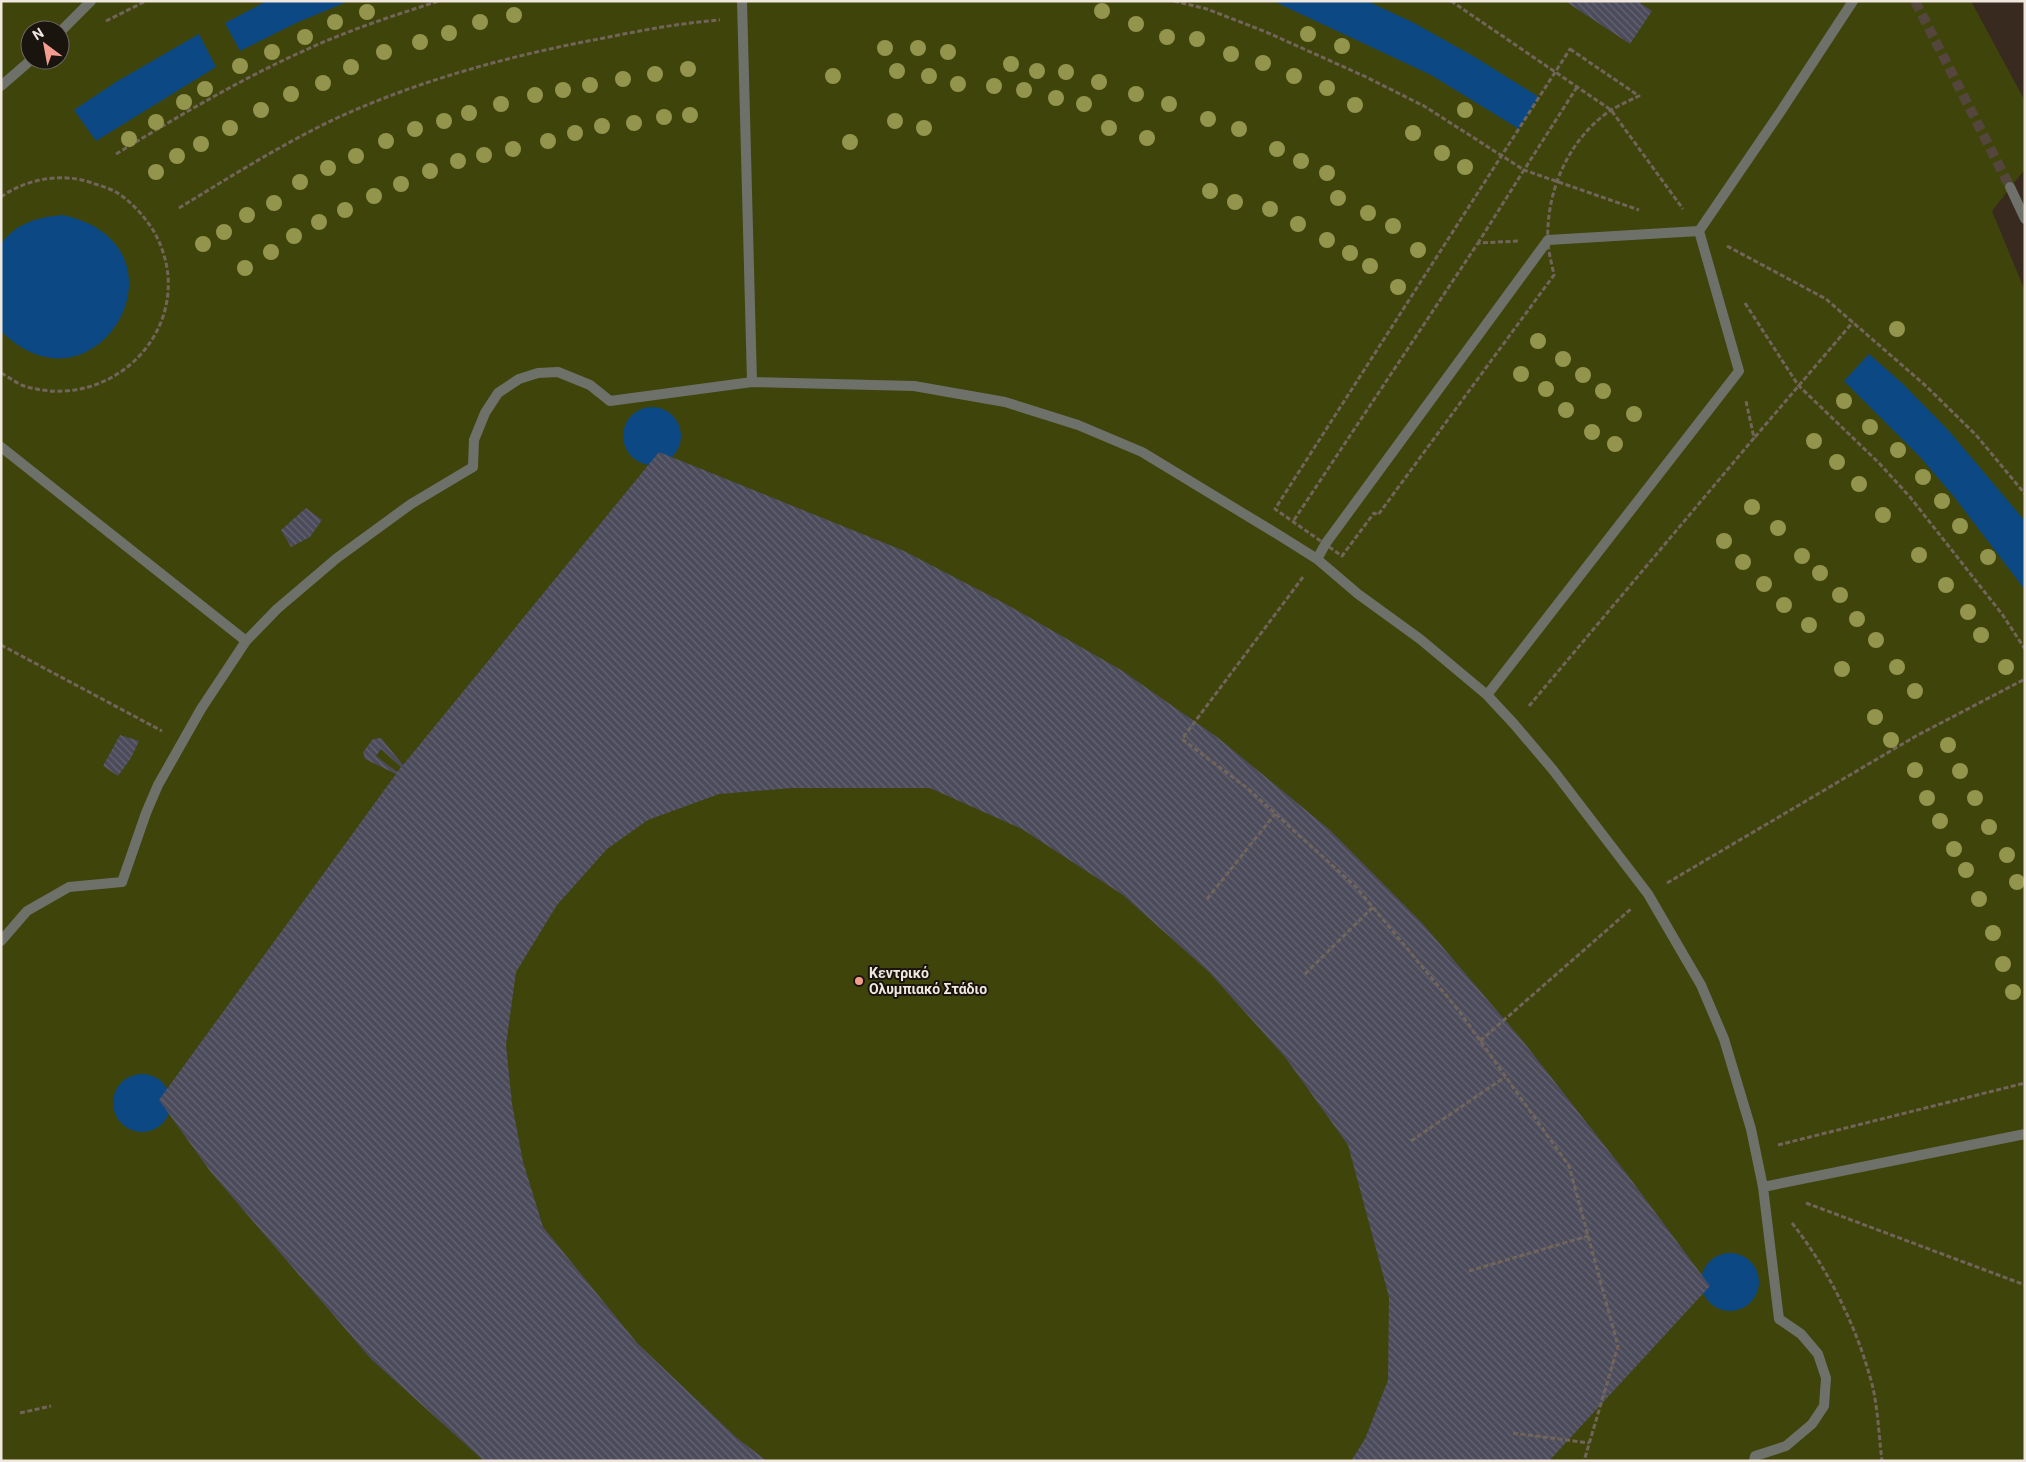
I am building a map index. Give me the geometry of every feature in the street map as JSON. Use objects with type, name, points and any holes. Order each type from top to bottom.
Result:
[{"type":"street","points":[[70,22],[91,1]]},
{"type":"street","points":[[742,1],[752,382]]},
{"type":"street","points":[[1699,231],[1781,112],[1853,1]]},
{"type":"street","points":[[1,86],[20,70]]},
{"type":"street","points":[[2010,187],[2025,220]]},
{"type":"street","points":[[1317,559],[1326,543],[1544,240],[1699,231]]},
{"type":"street","points":[[1487,695],[1739,371],[1699,231]]},
{"type":"street","points":[[1,941],[27,911],[69,887],[122,882],[150,804],[182,742],[246,641],[277,609],[337,558],[411,504],[473,468],[474,440],[485,413],[498,392],[519,380],[538,373],[558,372],[590,385],[610,400],[752,382],[914,386],[1005,402],[1078,425],[1142,452],[1317,559],[1358,594],[1420,639],[1487,695],[1553,770],[1648,894],[1701,985],[1724,1039],[1756,1150],[1763,1187],[1779,1319],[1801,1334],[1818,1354],[1826,1378],[1824,1406],[1812,1424],[1786,1446],[1755,1456],[1754,1461]]},
{"type":"street","points":[[1,447],[246,641]]},
{"type":"street","points":[[1763,1187],[2025,1134]]},
{"type":"path","points":[[116,154],[222,91],[302,52],[382,19],[439,1]]},
{"type":"path","points":[[1174,1],[1207,9],[1266,32],[1364,76],[1424,106],[1524,170],[1646,213]]},
{"type":"path","points":[[1451,1],[1611,110],[1699,231],[1826,298],[1926,386],[1976,435],[2025,494]]},
{"type":"path","points":[[179,208],[252,163],[337,118],[422,84],[540,50],[655,28],[743,18]]},
{"type":"path","points":[[1570,49],[1639,96],[1611,110],[1594,124],[1567,159],[1552,197],[1544,240],[1554,275],[1378,515],[1374,513],[1342,556],[1275,509],[1501,156],[1570,49]]},
{"type":"path","points":[[1282,536],[1478,243],[1577,88]]},
{"type":"path","points":[[1,197],[13,188],[48,178],[84,179],[117,192],[144,216],[162,246],[168,280],[164,315],[149,347],[124,372],[92,387],[58,392],[23,386],[1,373]]},
{"type":"path","points":[[1478,243],[1522,241]]},
{"type":"path","points":[[1740,296],[1798,385],[1879,463],[1910,497],[2002,614],[2025,649]]},
{"type":"path","points":[[1514,724],[1853,322]]},
{"type":"path","points":[[1739,371],[1754,438]]},
{"type":"path","points":[[1317,559],[1182,739],[1247,788],[1356,887],[1459,1011],[1569,1166],[1618,1346],[1584,1461]]},
{"type":"path","points":[[1,646],[182,742]]},
{"type":"path","points":[[1480,1041],[1648,894],[1916,736],[2025,679]]},
{"type":"path","points":[[1207,900],[1275,814]]},
{"type":"path","points":[[1305,974],[1373,907]]},
{"type":"path","points":[[1411,1141],[1505,1077]]},
{"type":"path","points":[[1756,1150],[2025,1083]]},
{"type":"path","points":[[1763,1187],[1804,1238],[1832,1286],[1858,1339],[1873,1390],[1882,1461]]},
{"type":"path","points":[[1801,1201],[2025,1284]]},
{"type":"path","points":[[1469,1271],[1588,1236]]},
{"type":"path","points":[[20,1412],[51,1406]]},
{"type":"path","points":[[1513,1433],[1589,1443]]},
{"type":"green space","points":[[1,1],[1971,1],[2025,101],[2025,169],[1992,211],[2025,291],[2025,1461],[1,1461]]},
{"type":"water","points":[[267,1],[349,1],[296,23],[240,51],[225,23]]},
{"type":"water","points":[[1273,1],[1367,1],[1414,23],[1473,56],[1539,97],[1519,129],[1431,75]]},
{"type":"water","points":[[199,34],[216,67],[96,141],[74,110],[116,82]]},
{"type":"water","points":[[63,215],[104,233],[124,260],[129,290],[119,320],[98,344],[70,357],[37,355],[1,331],[1,244],[13,231],[28,222],[45,217]]},
{"type":"water","points":[[1869,354],[1903,384],[1949,431],[2025,521],[2025,590],[1955,498],[1921,458],[1844,381]]},
{"type":"water","points":[[652,407],[663,409],[676,420],[681,436],[679,447],[668,460],[652,465],[641,463],[628,452],[623,436],[625,425],[636,412]]},
{"type":"water","points":[[142,1074],[153,1076],[166,1087],[171,1103],[169,1114],[158,1127],[142,1132],[131,1130],[118,1119],[113,1103],[115,1092],[126,1079]]},
{"type":"water","points":[[1730,1253],[1741,1255],[1751,1261],[1757,1271],[1759,1282],[1757,1293],[1751,1303],[1741,1309],[1730,1311],[1719,1309],[1709,1303],[1703,1293],[1701,1282],[1703,1271],[1709,1261],[1719,1255]]},
{"type":"building","points":[[1565,1],[1637,1],[1652,11],[1630,44]]},
{"type":"building","points":[[659,452],[902,550],[1004,603],[1121,670],[1217,737],[1330,830],[1423,924],[1522,1040],[1626,1173],[1710,1286],[1549,1461],[1351,1461],[1365,1439],[1388,1380],[1389,1297],[1348,1145],[1285,1057],[1209,972],[1123,895],[1022,829],[930,788],[792,788],[719,794],[648,820],[607,849],[557,905],[516,972],[506,1045],[512,1104],[523,1162],[543,1227],[637,1343],[737,1438],[767,1461],[484,1461],[371,1359],[210,1171],[159,1100],[396,774],[365,759],[363,752],[373,739],[381,738],[403,765]],"holes":[[[381,749],[401,767],[397,772],[376,756]]]},
{"type":"building","points":[[306,508],[322,520],[310,537],[291,547],[281,530]]},
{"type":"building","points":[[120,735],[139,741],[131,758],[118,776],[103,766]]},
{"type":"tunnel","points":[[1915,1],[2010,187]]},
{"type":"place","name":"Κεντρικό Ολυμπιακό Στάδιο","points":[[859,981]]}]
